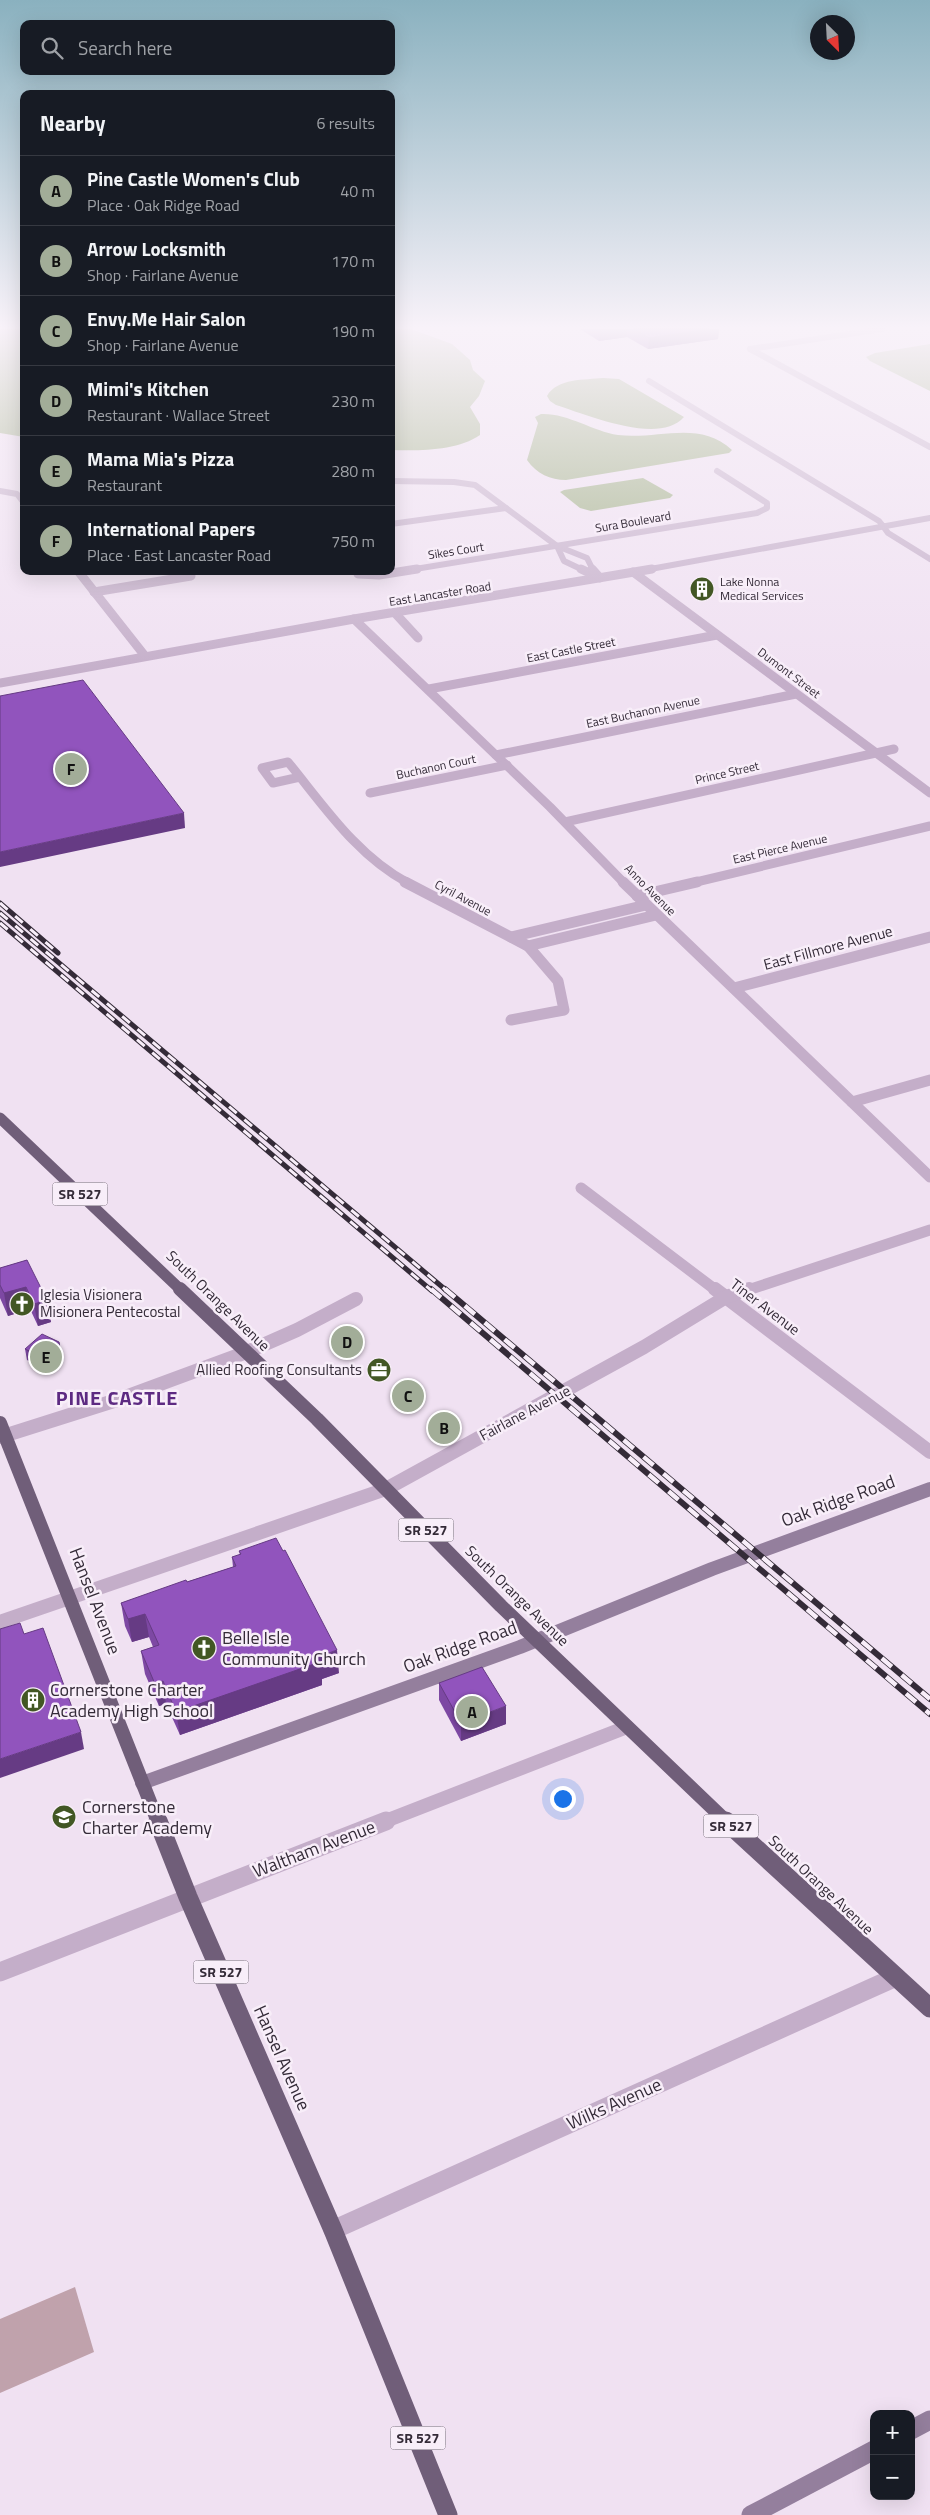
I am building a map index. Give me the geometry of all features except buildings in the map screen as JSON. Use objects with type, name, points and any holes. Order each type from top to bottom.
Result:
[{"type":"main road","name":"South Orange Avenue","points":[[0,1118],[247,1352],[536,1640],[745,1840],[930,2008]]},
{"type":"main road","name":"Hansel Avenue","points":[[2,1432],[188,1897],[333,2230],[448,2515]]},
{"type":"main road","name":"Oak Ridge Road","points":[[142,1783],[536,1640],[712,1569],[930,1488]]},
{"type":"main road","points":[[915,2428],[930,2420]]},
{"type":"main road","points":[[751,2515],[870,2452]]},
{"type":"street","points":[[756,446],[879,521],[888,533],[930,559]]},
{"type":"street","name":"Sura Boulevard","points":[[556,546],[757,513],[767,508],[767,504],[717,471]]},
{"type":"street","points":[[395,481],[470,484],[480,487],[556,546],[588,559],[590,567],[600,578]]},
{"type":"street","points":[[0,491],[17,494],[20,497]]},
{"type":"street","points":[[395,523],[506,508]]},
{"type":"street","name":"East Lancaster Road","points":[[0,683],[354,618],[600,578],[930,518]]},
{"type":"street","points":[[556,546],[566,563],[600,578]]},
{"type":"street","name":"Sikes Court","points":[[395,572],[556,546]]},
{"type":"street","points":[[561,557],[579,554]]},
{"type":"street","name":"Dumont Street","points":[[633,572],[930,793]]},
{"type":"street","points":[[81,575],[145,656]]},
{"type":"street","points":[[94,592],[191,576]]},
{"type":"street","points":[[394,612],[418,638]]},
{"type":"street","name":"Anno Avenue","points":[[354,618],[565,822],[656,915],[930,1177]]},
{"type":"street","name":"East Castle Street","points":[[429,689],[717,635]]},
{"type":"street","name":"East Buchanon Avenue","points":[[496,755],[796,694]]},
{"type":"street","name":"Prince Street","points":[[565,822],[894,748]]},
{"type":"street","name":"Buchanon Court","points":[[370,793],[507,765]]},
{"type":"street","name":"Cyril Avenue","points":[[300,777],[359,848],[391,874],[528,946],[558,980],[564,1010],[511,1020]]},
{"type":"street","name":"East Pierce Avenue","points":[[637,896],[930,826]]},
{"type":"street","points":[[511,938],[646,905]]},
{"type":"street","points":[[620,911],[634,921]]},
{"type":"street","points":[[528,946],[656,915]]},
{"type":"street","name":"East Fillmore Avenue","points":[[734,988],[930,937]]},
{"type":"street","points":[[852,1102],[930,1080]]},
{"type":"street","name":"Tiner Avenue","points":[[581,1188],[930,1452]]},
{"type":"street","name":"Fairlane Avenue","points":[[0,1622],[386,1489],[644,1347],[726,1297],[930,1230]]},
{"type":"street","points":[[2,1432],[117,1400],[247,1352],[297,1330],[356,1299]]},
{"type":"street","name":"Waltham Avenue","points":[[0,1972],[627,1727]]},
{"type":"street","name":"Wilks Avenue","points":[[333,2230],[896,1977]]},
{"type":"shaded area","points":[[395,446],[451,446],[437,449],[395,450]]},
{"type":"shaded area","points":[[531,446],[727,446],[732,450],[729,453],[566,480],[544,475],[527,460]]},
{"type":"shaded area","points":[[643,478],[673,495],[670,498],[591,511],[580,508],[560,492],[564,490]]},
{"type":"shaded area","points":[[75,2287],[94,2352],[0,2393],[0,2319]]},
{"type":"railway","points":[[0,903],[58,953]]},
{"type":"railway","points":[[0,913],[447,1291]]},
{"type":"railway","points":[[0,923],[432,1291]]},
{"type":"railway","points":[[431,1289],[930,1714]]},
{"type":"railway","points":[[445,1289],[930,1699]]},
{"type":"place","name":"Lake Nonna Medical Services","points":[[702,589]]},
{"type":"place","name":"International Papers","points":[[71,769]]},
{"type":"place","name":"Iglesia Visionera Misionera Pentecostal","points":[[22,1304]]},
{"type":"place","name":"Mimi's Kitchen","points":[[347,1342]]},
{"type":"place","name":"Mama Mia's Pizza","points":[[46,1357]]},
{"type":"place","name":"Allied Roofing Consultants","points":[[379,1370]]},
{"type":"place","name":"Envy.Me Hair Salon","points":[[408,1396]]},
{"type":"place","name":"Arrow Locksmith","points":[[444,1428]]},
{"type":"place","name":"Belle Isle Community Church","points":[[204,1648]]},
{"type":"place","name":"Cornerstone Charter Academy High School","points":[[33,1700]]},
{"type":"place","name":"Pine Castle Women's Club","points":[[472,1712]]},
{"type":"place","name":"Cornerstone Charter Academy","points":[[64,1817]]},
{"type":"district","name":"PINE CASTLE","points":[[117,1398]]}]
